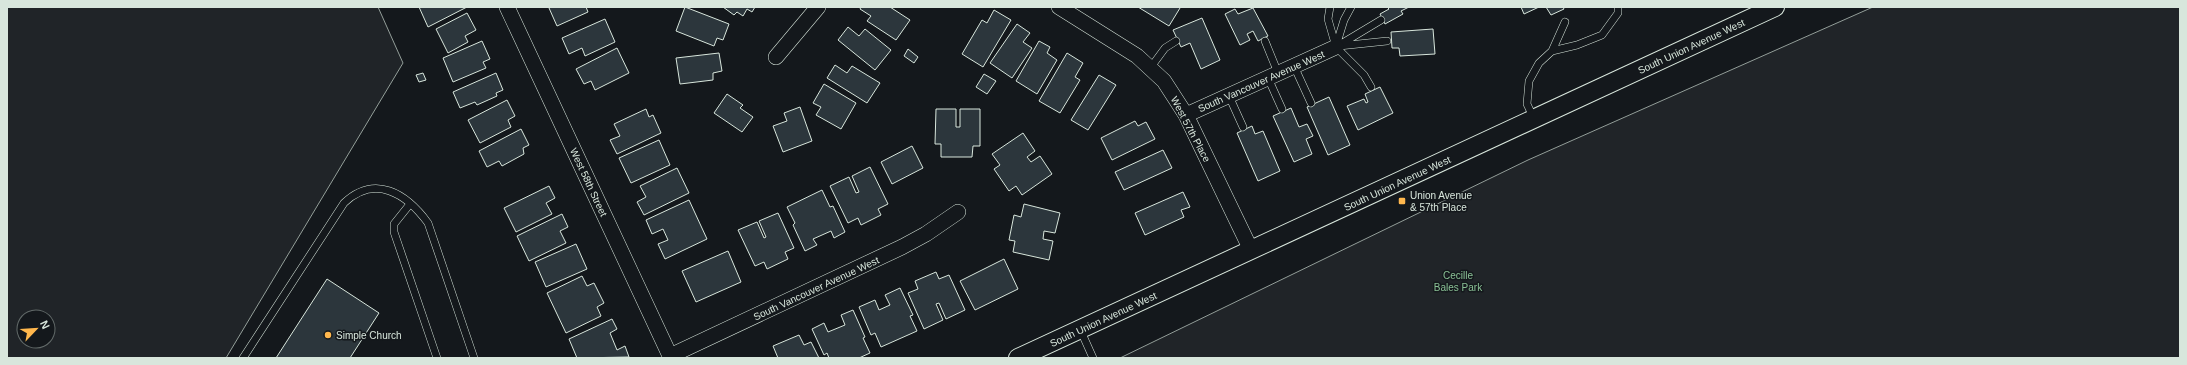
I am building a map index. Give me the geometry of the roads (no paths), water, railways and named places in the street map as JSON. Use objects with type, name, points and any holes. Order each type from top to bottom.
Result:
[{"type":"street","name":"West 58th Street","points":[[507,7],[670,357]]},
{"type":"street","points":[[776,57],[818,7]]},
{"type":"street","name":"West 57th Place","points":[[1059,7],[1076,11],[1151,67],[1176,98],[1186,115],[1251,250]]},
{"type":"street","name":"South Union Avenue West","points":[[1018,358],[1775,7]]},
{"type":"street","name":"South Vancouver Avenue West","points":[[1186,115],[1336,47]]},
{"type":"street","name":"South Vancouver Avenue West","points":[[670,357],[902,247],[926,234],[958,212]]},
{"type":"lane","points":[[1330,7],[1328,19],[1336,47],[1364,76],[1371,87]]},
{"type":"lane","points":[[1336,47],[1344,20],[1351,7]]},
{"type":"lane","points":[[1552,51],[1577,45],[1602,35],[1618,13],[1618,7]]},
{"type":"lane","points":[[1336,47],[1381,20]]},
{"type":"lane","points":[[1534,119],[1527,104],[1529,81],[1539,63],[1552,51],[1565,22]]},
{"type":"lane","points":[[1151,67],[1165,48],[1176,41]]},
{"type":"lane","points":[[1265,41],[1282,109]]},
{"type":"lane","points":[[1336,47],[1387,41]]},
{"type":"lane","points":[[1294,66],[1311,103]]},
{"type":"lane","points":[[1229,96],[1243,127]]},
{"type":"lane","points":[[243,358],[335,215],[350,198],[363,190],[379,187],[390,191],[410,204],[428,223],[473,358]]},
{"type":"lane","points":[[410,204],[394,224],[394,232],[437,358]]},
{"type":"lane","points":[[1080,329],[1093,358]]},
{"type":"place","name":"Union Avenue & 57th Place","points":[[1402,201]]},
{"type":"place","name":"Simple Church","points":[[328,335]]},
{"type":"park label","name":"Cecille Bales Park","points":[[1458,280]]}]
